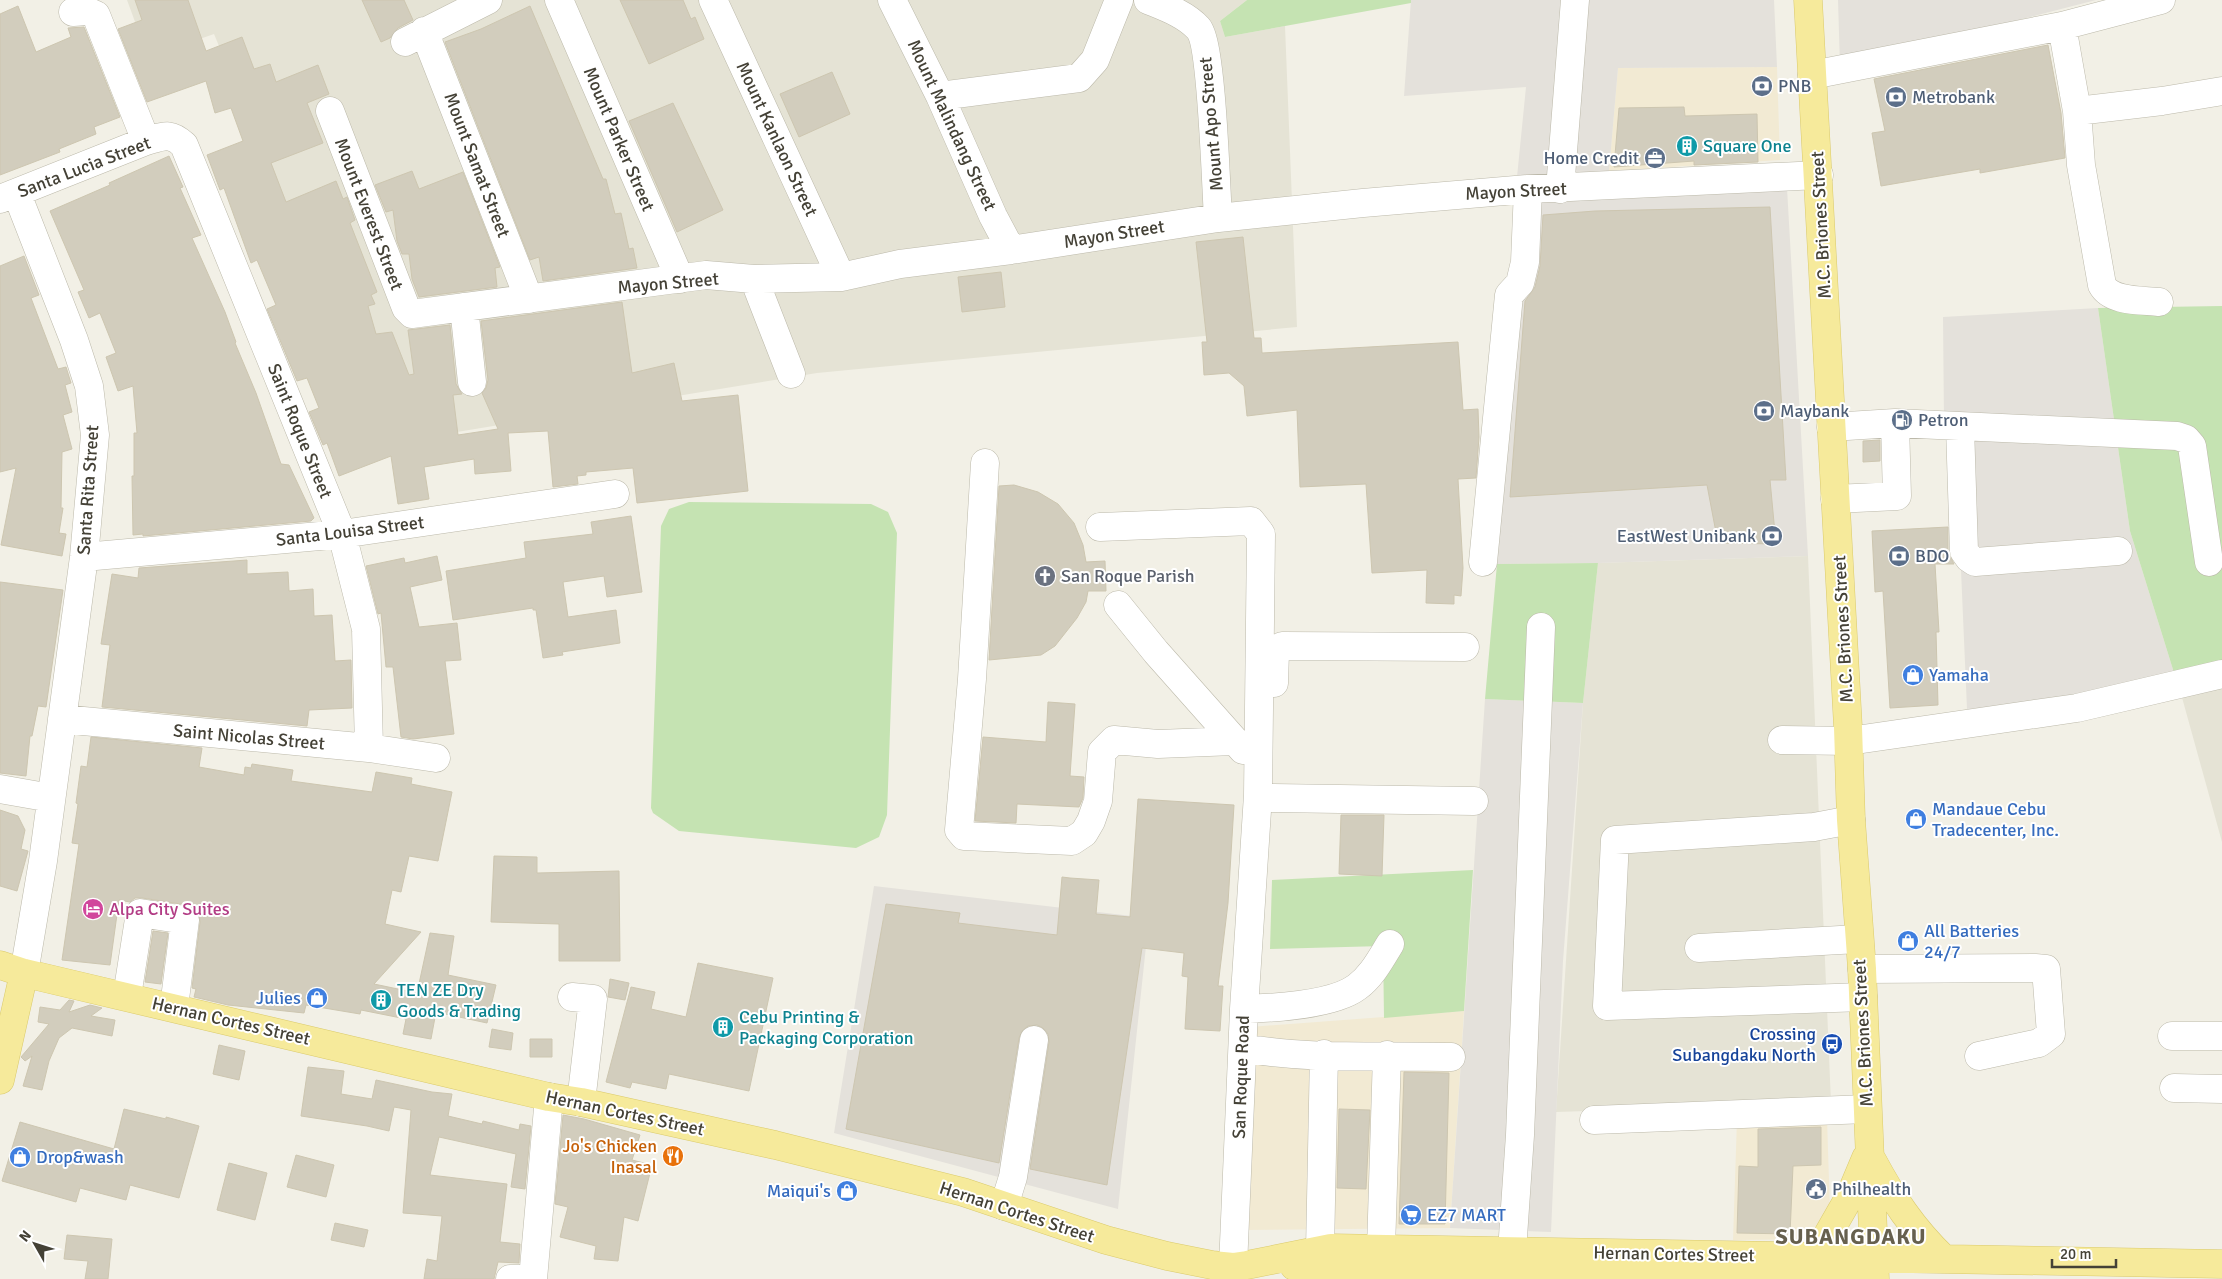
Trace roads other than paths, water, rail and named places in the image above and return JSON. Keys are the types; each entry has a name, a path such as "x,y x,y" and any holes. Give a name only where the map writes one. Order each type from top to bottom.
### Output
{"main road":[{"name":"M.C. Briones Street","path":"1808,0 1849,741 1851,820 1858,939 1862,969 1873,1272"},
{"name":"Hernan Cortes Street","path":"12,969 549,1097 581,1102 800,1152 963,1192 1106,1240 1226,1269 1297,1279"},
{"path":"0,1080 12,969"},
{"path":"1815,1257 1850,1196 1868,1152"},
{"path":"1868,1152 1891,1197 1905,1217 1921,1237 1944,1259"},
{"name":"Hernan Cortes Street","path":"1325,1259 1331,1248 1815,1257 1873,1272"},
{"name":"Hernan Cortes Street","path":"1226,1269 1325,1259 1873,1272 1944,1259 2222,1264"}],"street":[{"name":"Mount Samat Street","path":"488,0 414,36 529,299"},
{"name":"Mount Parker Street","path":"559,0 680,279"},
{"name":"Mount Kanlaon Street","path":"713,0 841,277"},
{"name":"Mount Malindang Street","path":"892,0 940,96 993,216 1011,250"},
{"path":"940,96 1079,78 1095,60 1119,0"},
{"name":"Mount Apo Street","path":"1148,0 1178,13 1199,29 1207,56 1218,218"},
{"path":"1560,189 1575,0"},
{"path":"1812,75 2062,26 2161,0"},
{"path":"73,12 87,11 96,15 157,138"},
{"path":"2062,26 2077,111 2082,165 2102,284 2106,292 2114,296 2159,302"},
{"path":"2077,111 2162,101 2222,91"},
{"name":"Mount Everest Street","path":"330,111 406,308 412,314"},
{"name":"Santa Lucia Street","path":"9,196 157,138"},
{"name":"Saint Roque Street","path":"157,138 177,138 184,145 342,534 366,629 369,748"},
{"name":"Mayon Street","path":"412,314 706,275 754,279 841,277 900,264 1011,250 1218,218 1528,189 1560,189 1819,174"},
{"path":"1483,562 1509,295 1520,283 1525,262 1528,189"},
{"name":"Santa Rita Street","path":"9,196 74,340 89,386 95,435 84,558 52,798 12,969"},
{"path":"754,279 791,374"},
{"path":"464,307 472,382"},
{"path":"1831,427 1895,423 2177,436 2186,439 2192,446 2209,562"},
{"path":"1835,499 1897,496 1895,423"},
{"path":"1960,427 1964,551 1968,558 1976,562 2118,551"},
{"path":"985,463 972,679 959,830 964,836 1072,841 1084,833 1091,821 1098,801 1102,752 1114,740 1158,744 1234,741"},
{"name":"Santa Louisa Street","path":"84,558 342,534 614,494"},
{"name":"San Roque Road","path":"1100,527 1251,521 1261,534 1259,767 1252,887 1251,1009 1243,1048 1226,1269"},
{"path":"1118,605 1156,652 1259,767"},
{"path":"1512,1251 1520,1125 1541,627"},
{"path":"1390,944 1373,971 1356,988 1328,1000 1251,1009 1273,798 1275,651 1282,646 1465,648"},
{"path":"1782,740 1849,741 2077,708 2222,674"},
{"name":"Saint Nicolas Street","path":"62,719 369,748 436,758"},
{"path":"0,789 52,798"},
{"path":"1273,798 1474,801"},
{"path":"1851,820 1814,826 1615,840 1607,1006 1863,998"},
{"path":"127,996 140,912 185,920 174,1008"},
{"path":"1699,948 1858,939"},
{"path":"1862,969 2046,969 2051,1034 2039,1043 1979,1056"},
{"path":"572,997 593,998 581,1102"},
{"path":"2172,1036 2222,1036"},
{"path":"1004,1206 1013,1176 1034,1040"},
{"path":"1243,1048 1264,1052 1451,1057"},
{"path":"1324,1054 1325,1259"},
{"path":"1381,1249 1386,1055"},
{"path":"2174,1088 2222,1089"},
{"path":"533,1279 549,1097"},
{"path":"1594,1120 1867,1109"},
{"path":"510,1279 521,1279"}],"place":[{"name":"PNB","path":"1762,86"},
{"name":"Metrobank","path":"1896,97"},
{"name":"Square One","path":"1687,146"},
{"name":"Home Credit","path":"1655,158"},
{"name":"Maybank","path":"1764,411"},
{"name":"Petron","path":"1902,420"},
{"name":"EastWest Unibank","path":"1772,536"},
{"name":"BDO","path":"1899,556"},
{"name":"San Roque Parish","path":"1045,576"},
{"name":"Yamaha","path":"1913,675"},
{"name":"Mandaue Cebu Tradecenter, Inc.","path":"1916,819"},
{"name":"Alpa City Suites","path":"93,909"},
{"name":"All Batteries 24/7","path":"1908,941"},
{"name":"Julies","path":"317,998"},
{"name":"TEN ZE Dry Goods & Trading","path":"381,1000"},
{"name":"Cebu Printing & Packaging Corporation","path":"723,1027"},
{"name":"Crossing Subangdaku North","path":"1832,1044"},
{"name":"Jo's Chicken Inasal","path":"673,1156"},
{"name":"Drop&wash","path":"20,1157"},
{"name":"Philhealth","path":"1816,1189"},
{"name":"Maiqui's","path":"847,1191"},
{"name":"EZ7 MART","path":"1411,1215"}],"district":[{"name":"SUBANGDAKU","path":"1851,1236"}]}
